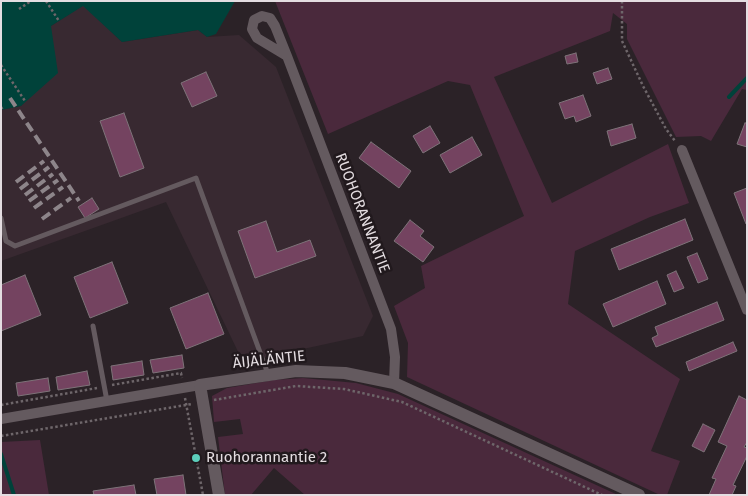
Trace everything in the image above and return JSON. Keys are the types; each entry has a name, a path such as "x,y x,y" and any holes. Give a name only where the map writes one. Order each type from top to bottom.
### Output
{"street":[{"name":"RUOHORANNANTIE","path":"286,56 391,329 395,357 394,383"},
{"path":"682,150 747,310"},
{"name":"ÄIJÄLÄNTIE","path":"1,419 200,385 296,371 346,372 394,383 639,495"},
{"path":"200,385 219,495"}],"lane":[{"path":"1,218 6,241 15,246 196,178 268,375"},
{"path":"93,326 107,401"}],"path":[{"path":"19,10 31,1"},
{"path":"46,1 59,21"},
{"path":"622,1 622,41 666,129 682,150"},
{"path":"1,65 25,100"},
{"path":"1,436 296,386 344,389 402,402 602,495"},
{"path":"186,405 203,495"}],"shaded area":[{"path":"1,1 235,1 216,34 207,37 198,30 122,42 83,6 51,26 58,73 21,106 1,110"},
{"path":"275,1 747,1 747,90 742,89 711,141 701,136 676,137 627,39 627,24 613,13 610,31 494,77 552,203 668,144 689,203 650,217 575,251 568,304 680,379 651,451 680,461 667,495 660,495 407,377 408,343 394,306 425,288 421,266 524,216 470,85 448,81 328,134"},
{"path":"83,5 122,42 198,30 207,37 239,35 276,67 373,316 363,336 243,362 166,202 1,261 1,110 21,106 25,101 51,26"},
{"path":"303,378 356,383 398,394 618,495 305,495 274,468 251,495 225,495 218,437 243,434 240,419 214,422 212,396 227,388 274,380"},
{"path":"40,440 49,495 1,495 1,442"}],"building":[{"path":"576,53 578,62 567,64 565,56"},
{"path":"608,68 612,79 597,84 593,73"},
{"path":"206,72 217,96 192,107 181,83"},
{"path":"583,95 591,116 576,122 574,116 565,119 559,103"},
{"path":"124,113 144,168 120,177 100,121"},
{"path":"745,123 747,123 747,147 737,144"},
{"path":"632,124 636,138 611,146 607,131"},
{"path":"430,126 440,143 423,153 413,136"},
{"path":"472,137 482,155 450,173 440,155"},
{"path":"371,142 411,171 399,188 359,158"},
{"path":"747,188 747,224 746,224 734,193"},
{"path":"92,198 99,209 85,218 78,207"},
{"path":"685,219 693,240 619,270 611,249"},
{"path":"410,220 424,231 420,236 434,247 423,262 394,241"},
{"path":"266,221 277,252 310,240 316,256 255,278 238,231"},
{"path":"697,253 708,279 698,283 687,257"},
{"path":"112,262 128,303 90,318 74,277"},
{"path":"676,271 684,288 674,292 667,275"},
{"path":"25,275 41,315 1,331 1,285"},
{"path":"657,281 666,304 613,327 603,304"},
{"path":"208,293 224,334 186,349 170,308"},
{"path":"717,302 724,320 656,347 652,338 658,335 655,327"},
{"path":"733,342 737,351 689,371 686,362"},
{"path":"182,355 184,368 153,373 150,360"},
{"path":"142,361 144,375 113,380 111,366"},
{"path":"87,371 90,385 58,390 56,377"},
{"path":"48,378 50,391 18,396 16,383"},
{"path":"739,396 747,400 747,442 744,447 747,448 747,456 733,485 736,486 732,495 709,495 716,479 712,478 727,446 718,442"},
{"path":"703,424 715,430 704,452 692,446"},
{"path":"183,475 186,495 157,495 154,479"},
{"path":"134,485 136,495 94,495 93,491"}],"waterway":[{"path":"729,97 747,78"},
{"path":"1,454 14,495"}],"railway":[{"path":"10,98 79,201"},
{"path":"16,182 44,161"},
{"path":"20,189 49,167"},
{"path":"25,195 53,174"},
{"path":"29,201 58,180"},
{"path":"34,208 63,187"},
{"path":"42,219 71,198"}],"place":[{"name":"Ruohorannantie 2","path":"196,458"}]}
